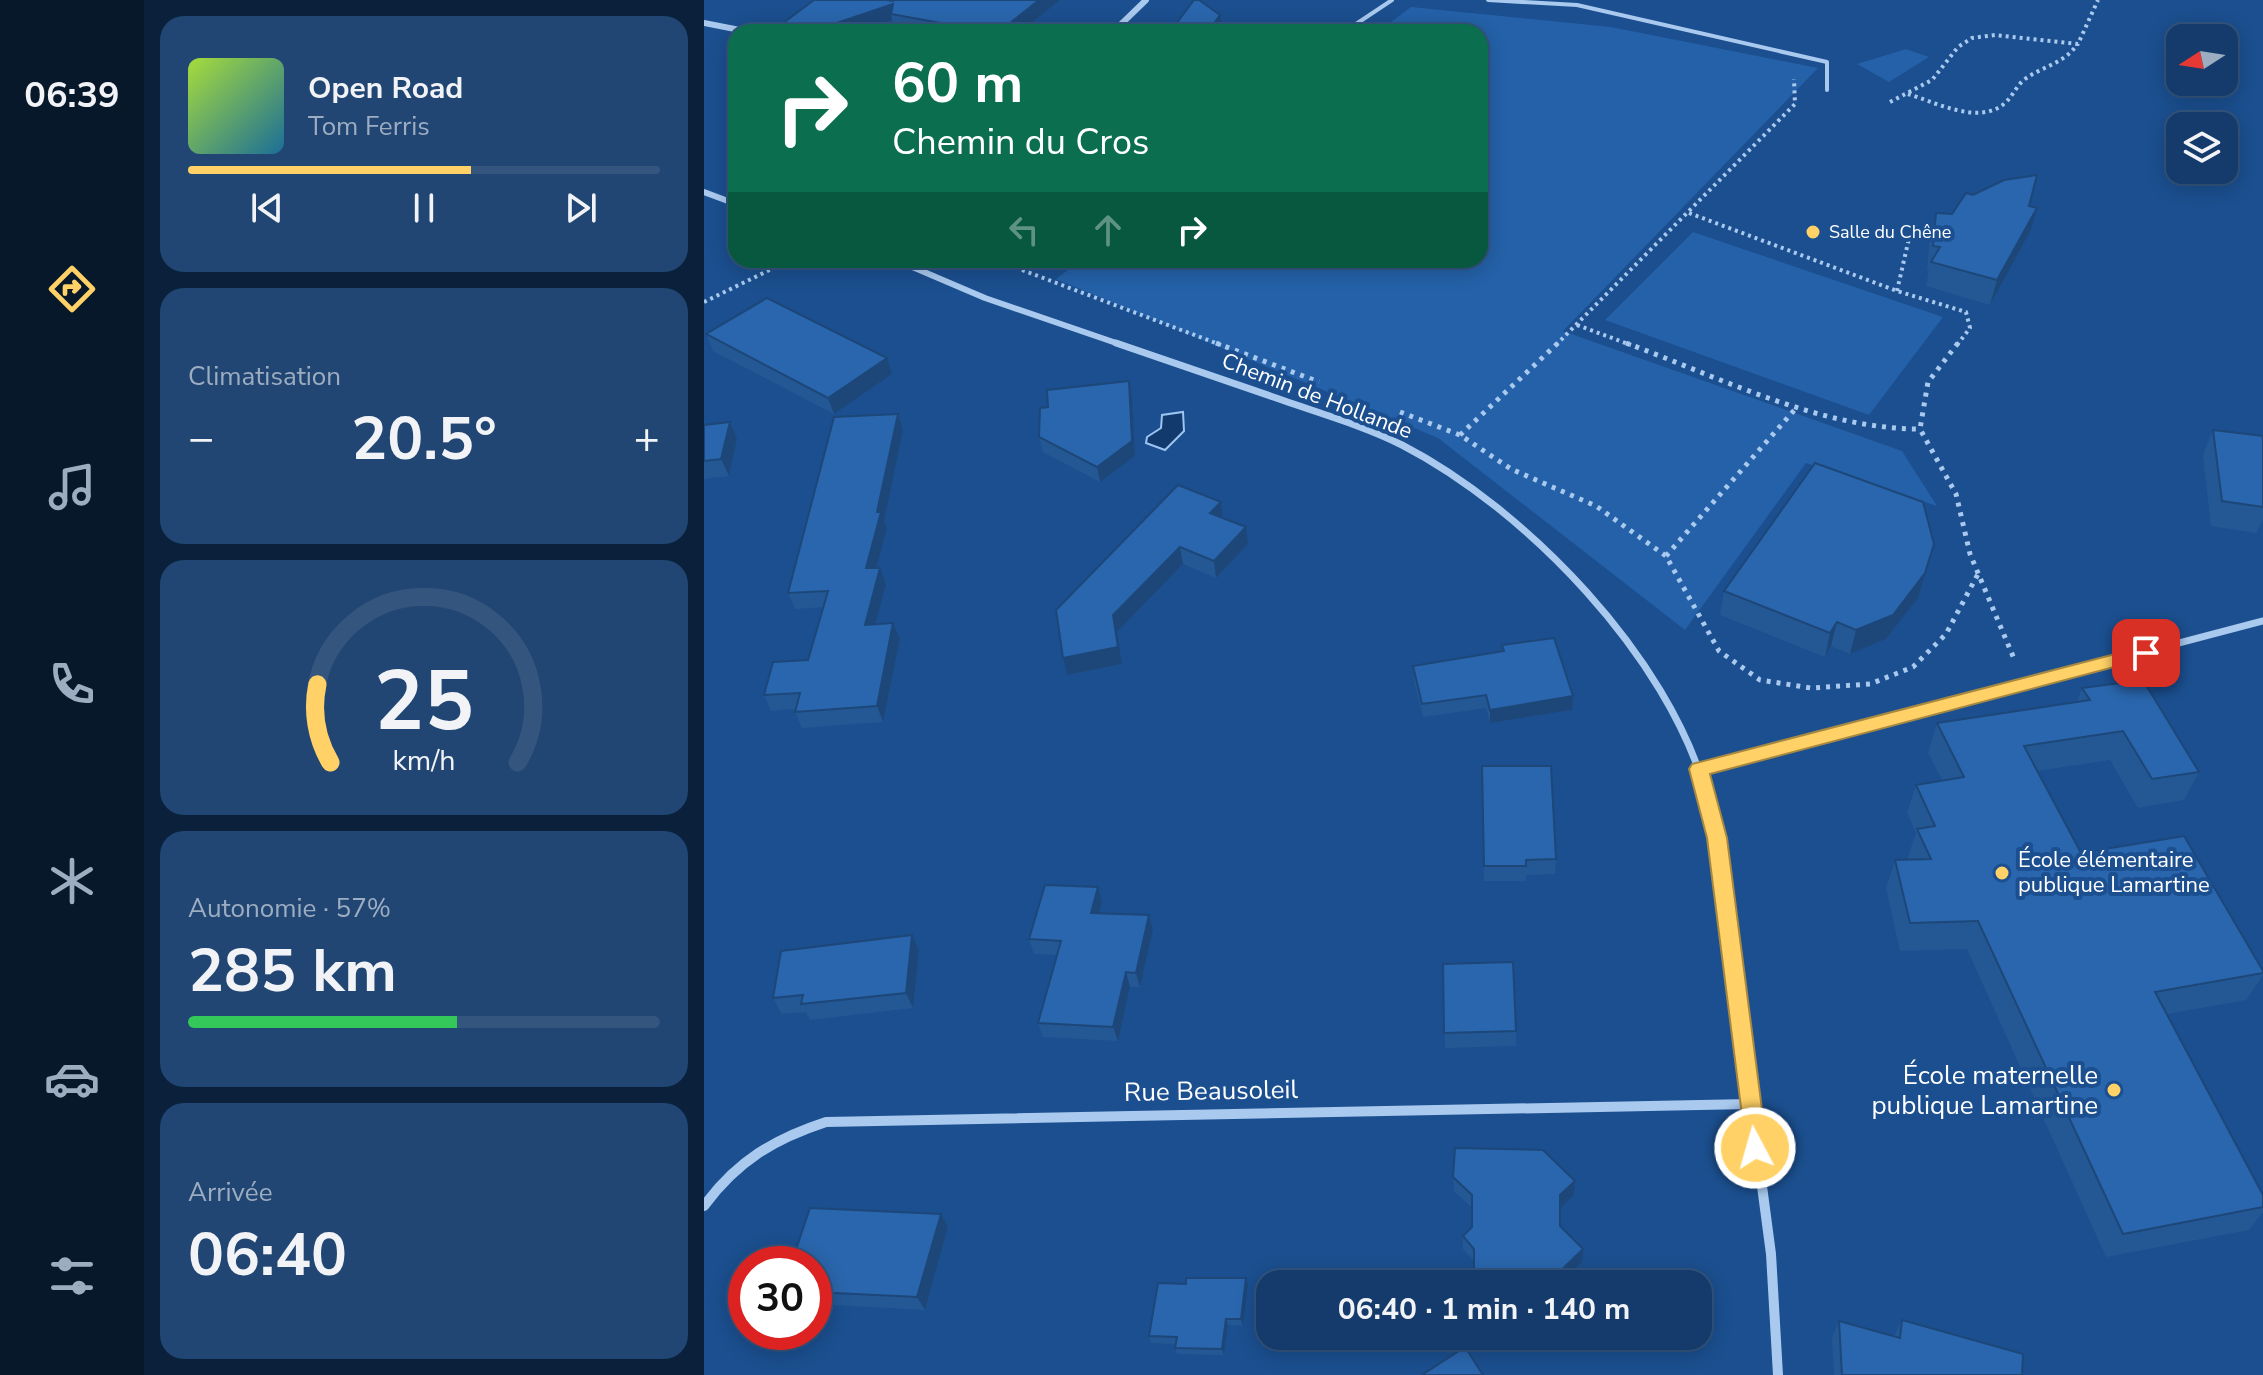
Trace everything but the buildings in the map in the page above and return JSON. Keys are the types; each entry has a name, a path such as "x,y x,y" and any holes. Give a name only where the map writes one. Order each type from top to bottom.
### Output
{"street":[{"path":"1121,24 1146,0"},
{"path":"704,23 728,28"},
{"path":"704,192 728,201"},
{"name":"Chemin de Hollande","path":"918,268 985,298 1346,422 1401,445 1449,473 1533,536 1592,596 1672,710 1699,769 1717,838 1771,1254 1778,1375"},
{"path":"1699,769 2029,685 2263,621"},
{"name":"Rue Beausoleil","path":"704,1206 721,1180 773,1139 826,1122 1750,1104"}],"lane":[{"path":"1356,24 1392,0"},
{"path":"1488,0 1577,5 1827,62 1827,90"}],"path":[{"path":"1906,94 1972,112 1993,112 2005,104 2017,85 2058,66 2078,44 2098,0"},
{"path":"1890,102 1944,69 1957,47 1974,37 2078,44"},
{"path":"1460,435 1577,325 1795,104 1793,55"},
{"path":"1689,213 1897,291 1966,312 1970,328 1928,382 1920,429 1956,494 1970,554 2013,659 2029,685"},
{"path":"1897,291 1912,225"},
{"path":"704,302 774,268"},
{"path":"1022,270 1329,385"},
{"path":"1577,325 1797,406 1879,429 1920,429"},
{"path":"1666,556 1797,406"},
{"path":"1387,407 1460,435 1511,469 1596,506 1666,556 1719,651 1760,680 1811,688 1870,684 1913,667 1946,634 1978,574"}],"shaded area":[{"path":"1411,7 1611,27 1818,68 1563,331 1902,451 1937,506 1806,463 1685,630 1438,438 1056,279 1070,268 1488,268 1488,24 1389,24"},
{"path":"1906,49 1929,57 1889,82 1857,64"},
{"path":"1693,232 1943,317 1869,415 1605,320"},
{"path":"1183,412 1184,431 1165,450 1146,443 1147,437 1161,428 1162,415"}],"place":[{"name":"Salle du Chêne","path":"1813,232"},
{"name":"École élémentaire publique Lamartine","path":"2002,873"},
{"name":"École maternelle publique Lamartine","path":"2114,1090"}],"route":[{"path":"1755,1148 1717,838 1699,769 2146,653"}]}
